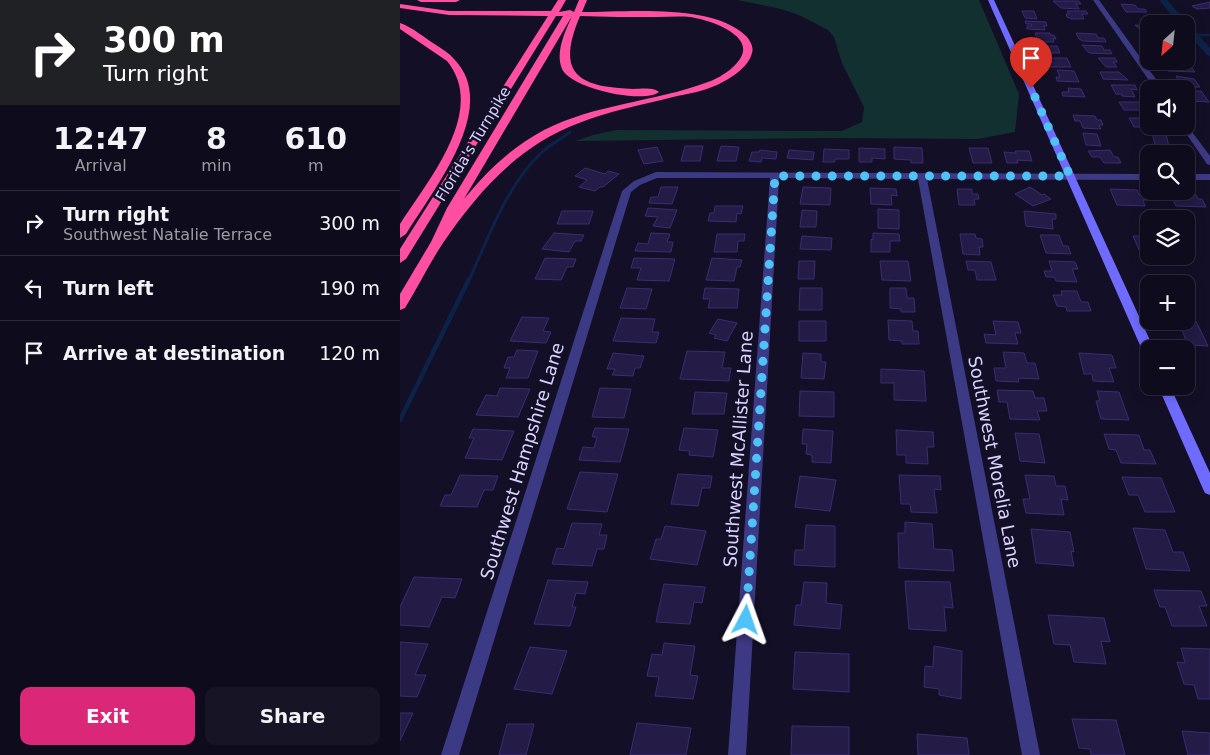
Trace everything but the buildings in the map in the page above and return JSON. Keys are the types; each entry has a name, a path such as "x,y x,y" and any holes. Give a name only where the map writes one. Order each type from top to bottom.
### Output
{"highway":[{"path":"421,0 456,0"},
{"name":"Florida's Turnpike","path":"400,259 562,0"},
{"name":"Florida's Turnpike","path":"400,305 437,242 453,208 577,0"},
{"path":"583,0 568,38 564,61 573,76 584,83 602,89 637,93 686,88 722,74 740,54 740,45 735,36 722,27 672,17 600,15"},
{"path":"400,6 450,13 526,15"},
{"path":"400,10 449,16 673,14 708,18 724,23 740,32 748,43 749,55 742,66 712,84 592,113 538,137 518,150 494,172 437,242"},
{"path":"400,25 455,64 463,77 466,108 453,146 400,234"}],"street":[{"path":"991,0 1144,340"},
{"path":"1096,0 1152,80"},
{"path":"1191,135 1210,162"},
{"name":"Southwest Hampshire Lane","path":"450,755 627,191 637,183 656,175 775,176"},
{"path":"775,176 1140,177"},
{"name":"Southwest McAllister Lane","path":"737,755 775,176"},
{"name":"Southwest Morelia Lane","path":"922,176 1031,755"},
{"path":"1195,177 1210,177"},
{"path":"1168,395 1210,489"}],"green space":[{"path":"737,0 979,0 1019,94 1015,132 978,139 829,138 575,141 616,130 842,131 862,122 864,107 842,63 834,37 828,30 799,15 781,9"}],"waterway":[{"path":"1163,0 1176,15"},
{"path":"1195,35 1210,35"},
{"path":"1195,36 1210,53"},
{"path":"469,280 491,230 518,180 542,152 570,132"},
{"path":"400,420 469,279"}],"route":[{"path":"746,620 775,176 1070,176 1031,88"}]}
